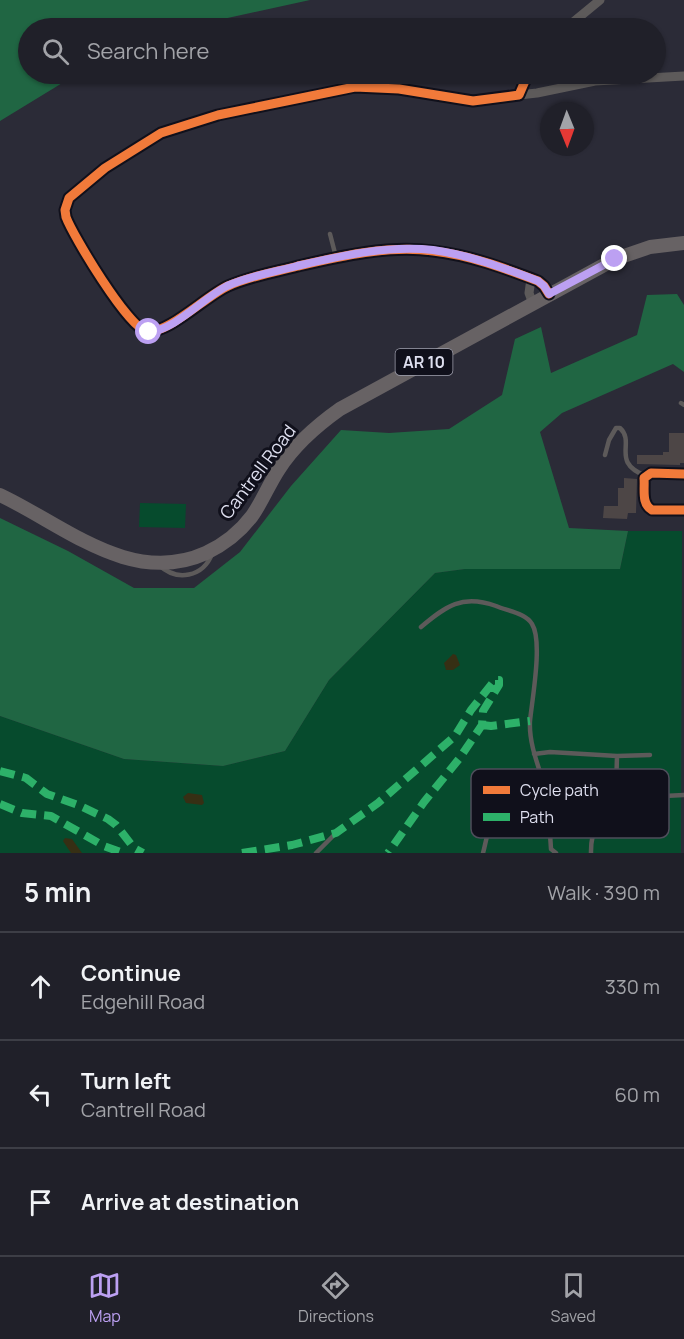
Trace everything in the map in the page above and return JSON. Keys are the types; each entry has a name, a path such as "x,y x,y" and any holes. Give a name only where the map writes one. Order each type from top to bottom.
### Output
{"main road":[{"name":"Cantrell Road","path":"0,495 116,556 157,564 183,561 214,549 237,532 251,517 292,451 321,422 360,397 615,259 650,247 684,243"}],"street":[{"path":"578,18 600,0"},
{"path":"666,77 684,76"},
{"path":"519,95 524,84"},
{"path":"549,294 542,284 531,279 490,264 431,250 370,252 336,257 245,279 212,294 161,330 147,331 130,319 92,264 68,222 65,210 69,198 75,192 105,168 150,138 178,126 218,115 355,87 399,89 473,101 537,93 580,84"},
{"path":"531,279 529,293 533,303"},
{"path":"684,474 651,473 646,476 645,502 652,510 684,510"}],"lane":[{"path":"330,234 336,257"},
{"path":"605,455 612,432 620,428 625,434 625,455 629,466 646,476"},
{"path":"421,627 453,603 471,600 522,615 531,622 536,637 536,665 530,721 537,769"},
{"path":"534,754 550,752 617,756 650,754"},
{"path":"617,756 617,769"},
{"path":"669,796 684,795"},
{"path":"316,853 336,833"},
{"path":"551,838 552,849 556,853"},
{"path":"591,853 592,838"}],"green space":[{"path":"0,0 310,0 228,18 18,18 18,84 61,84 0,121"},
{"path":"677,294 684,305 684,372 673,364 562,413 540,432 569,528 628,531 620,569 465,569 435,573 329,680 285,751 223,766 124,759 0,716 0,518 68,551 134,588 194,588 240,552 291,486 341,430 389,433 449,429 502,395 515,339 541,327 551,373 637,335 647,295"},
{"path":"140,503 186,504 185,528 139,527"},
{"path":"628,531 682,531 681,853 0,853 0,716 124,759 223,766 285,751 329,680 435,573 465,569 620,569"}],"sand":[{"path":"453,654 456,655 460,665 453,670 446,670 444,663"},
{"path":"188,793 202,795 204,803 202,805 186,803 183,797"},
{"path":"65,838 72,839 82,853 71,853 63,841"}],"building":[{"path":"669,433 684,433 684,463 680,465 637,464 637,455 663,455 663,452 669,452"},
{"path":"624,478 637,479 636,513 628,513 627,519 603,518 604,506 618,506 618,488 624,488"}],"marked path":[{"path":"242,853 292,845 336,833 378,803 455,736 471,710 495,680 499,680 499,685 483,711 482,725 388,853"},
{"path":"482,725 530,721"},
{"path":"0,771 26,778 47,794 108,819 116,825 134,848 143,853"},
{"path":"0,804 22,813 51,816 104,846 123,853"}],"cycle path":[{"path":"524,84 519,95 473,101 399,89 355,87 218,115 161,133 105,168 69,198 65,210 71,227 102,280 127,314 146,331 164,327 219,291 245,280 331,259 382,250 433,251 473,259 538,281 549,294"},
{"path":"684,474 651,473 644,478 644,496 646,504 652,510 684,510"}],"route":[{"path":"149,332 161,330 212,294 245,279 338,257 370,252 431,250 490,264 538,281 549,294 615,259"}]}
